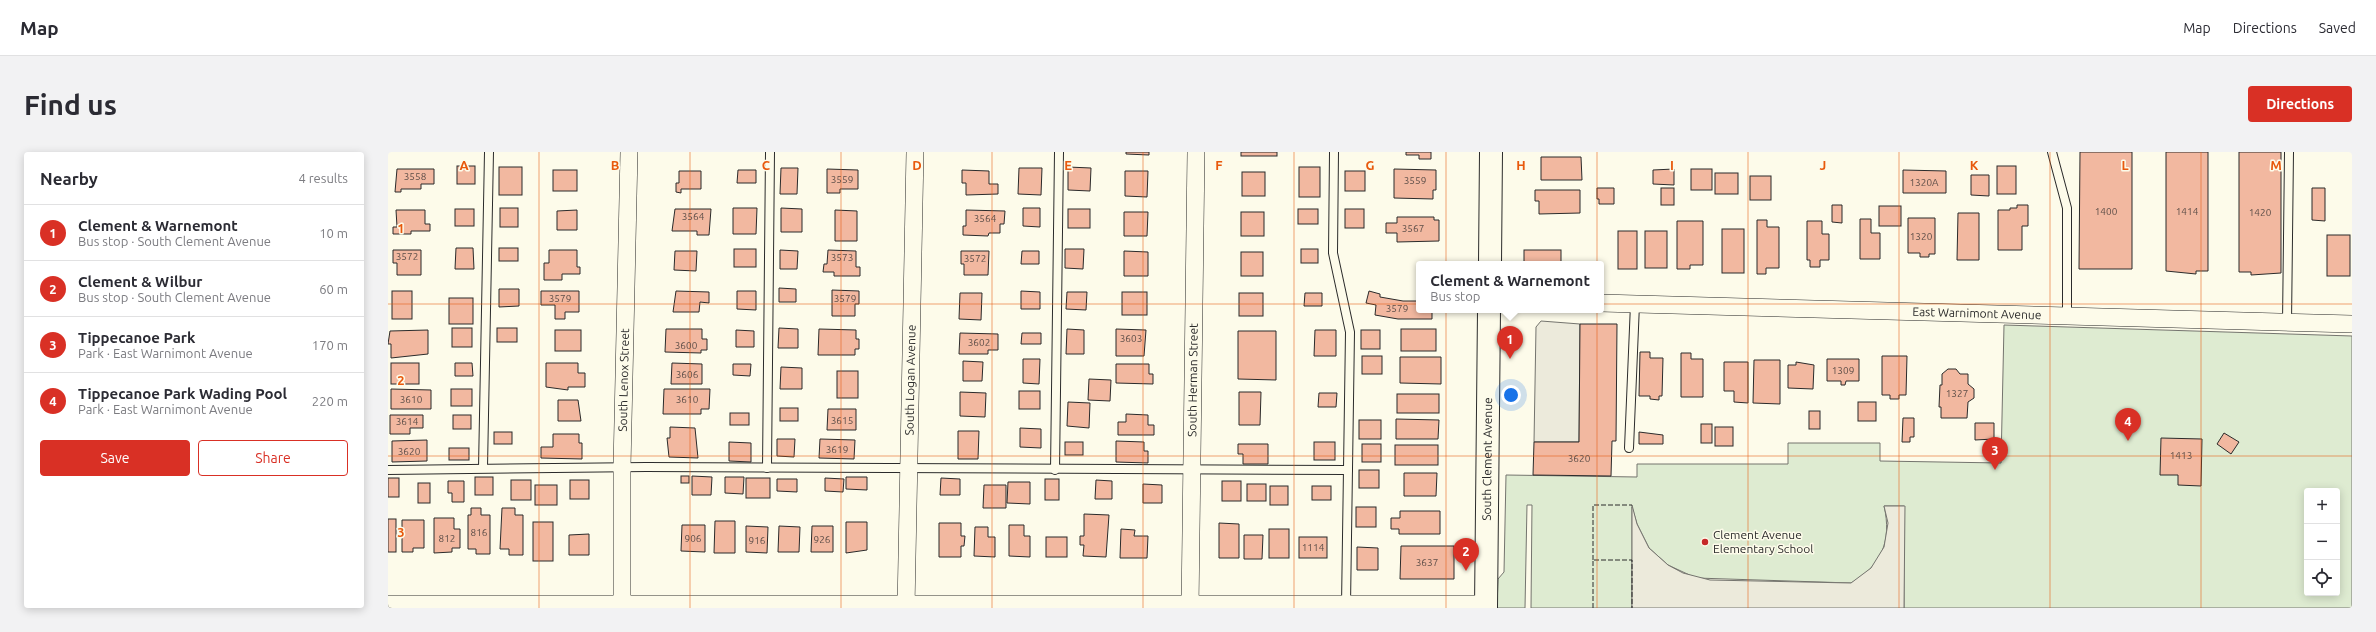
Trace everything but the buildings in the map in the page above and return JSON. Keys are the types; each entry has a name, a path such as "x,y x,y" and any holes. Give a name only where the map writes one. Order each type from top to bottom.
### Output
{"street":[{"name":"South Lenox Street","path":"622,606 622,467 629,152"},
{"name":"South Logan Avenue","path":"906,606 914,152"},
{"name":"South Herman Street","path":"1190,606 1196,152"},
{"path":"1490,261 1491,152"},
{"name":"East Warnimont Avenue","path":"1604,303 2352,324"},
{"name":"South Clement Avenue","path":"1486,606 1489,313"},
{"path":"388,604 480,606 1486,606"}],"lane":[{"path":"483,468 489,152"},
{"path":"767,468 770,152"},
{"path":"1055,470 1059,152"},
{"path":"1334,152 1333,253 1350,332 1346,606"},
{"path":"2052,152 2067,208 2066,316"},
{"path":"2287,323 2289,152"},
{"path":"1629,448 1635,304"},
{"path":"388,470 622,467 1055,470 1348,470"}],"green space":[{"path":"2004,325 2352,336 2352,608 1904,608 1904,506 1884,506 1887,530 1882,551 1870,569 1851,583 1696,578 1668,565 1649,548 1637,524 1632,507 1632,608 1531,608 1532,505 1527,505 1525,608 1497,608 1498,579 1504,572 1506,475 1637,477 1637,464 1788,464 1788,443 1880,443 1880,461 2001,463"}],"shaded area":[{"path":"1541,321 1580,324 1579,442 1534,442 1536,327"},
{"path":"1632,505 1637,524 1649,548 1668,565 1683,573 1710,580 1851,583 1871,568 1884,547 1888,523 1884,506 1905,506 1904,608 1632,608"}],"fence":[{"path":"1593,560 1593,505 1632,505"},
{"path":"1593,608 1593,560 1632,560 1632,608"}],"place":[{"name":"Clement & Warnemont","path":"1510,359"},
{"name":"Tippecanoe Park Wading Pool","path":"2128,441"},
{"name":"Tippecanoe Park","path":"1995,470"},
{"name":"Clement Avenue Elementary School","path":"1705,542"},
{"name":"Clement & Wilbur","path":"1466,571"}]}
